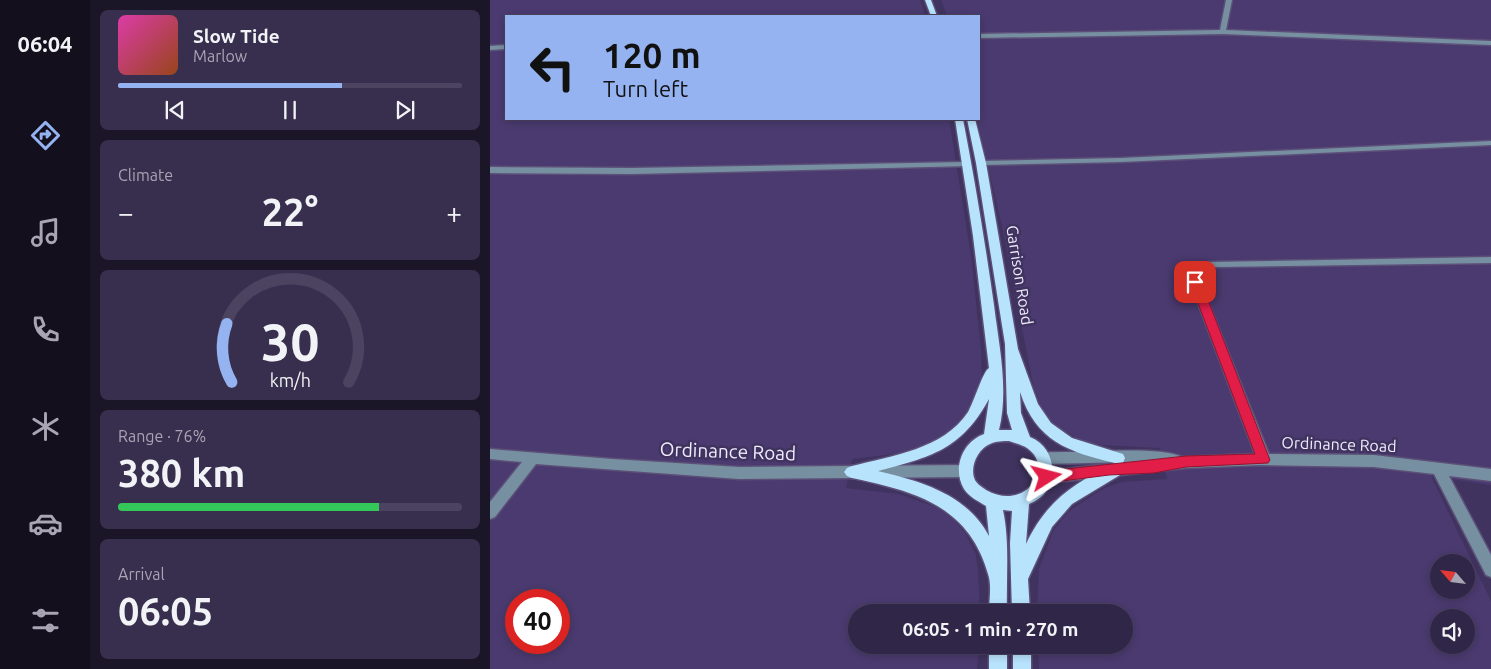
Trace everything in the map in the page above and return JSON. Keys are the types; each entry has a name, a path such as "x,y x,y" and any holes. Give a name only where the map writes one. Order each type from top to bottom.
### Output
{"main road":[{"path":"928,0 934,15"},
{"path":"936,0 942,15"},
{"path":"959,120 984,276 994,360 995,420 990,438"},
{"name":"Garrison Road","path":"971,120 981,163 1011,344 1014,413 1017,426 1023,438"},
{"path":"1011,344 1021,369 1031,406 1039,422 1052,434 1070,444 1119,463"},
{"path":"852,472 931,450 956,436 973,417 982,399 994,360"},
{"path":"1010,435 1023,438 1034,445 1047,465 1047,477 1041,488 1032,497 1007,504 993,502 981,497 972,488 966,471 968,457 974,447 990,438 1010,435"},
{"path":"1020,578 1040,530 1056,508 1073,493 1119,463"},
{"path":"852,472 925,489 940,496 957,509 980,536 998,579"},
{"path":"1021,604 1017,544 1018,521 1022,501"},
{"path":"993,502 997,521 998,604"},
{"path":"998,654 998,669"},
{"path":"1022,654 1022,669"}],"street":[{"path":"1223,32 1230,0"},
{"path":"980,36 1223,32 1491,43"},
{"path":"490,48 505,47"},
{"path":"981,163 1122,160 1491,143"},
{"path":"490,170 641,171 967,164"},
{"path":"1264,460 1195,282 1200,270 1213,264 1491,260"},
{"name":"Ordinance Road","path":"490,454 612,466 739,473 966,471"},
{"path":"490,514 533,458"},
{"name":"Ordinance Road","path":"1044,458 1154,467 1186,462 1264,460 1374,461 1491,475"},
{"name":"Ordinance Road","path":"1047,477 1119,463"},
{"path":"1438,468 1491,570"}],"shaded area":[{"path":"490,0 920,0 925,15 505,15 505,120 949,120 971,256 981,350 982,378 969,412 957,425 934,442 909,452 852,459 846,488 899,494 938,508 952,518 965,533 976,555 980,604 848,604 848,654 978,654 977,669 490,669"},
{"path":"941,0 1491,0 1491,485 1431,476 1468,554 1430,554 1430,599 1475,599 1475,568 1491,601 1491,669 1039,669 1038,654 1133,654 1133,604 1037,604 1039,569 1053,531 1069,511 1104,488 1122,482 1167,479 1160,448 1102,445 1084,442 1052,424 1042,411 1033,384 1002,226 977,120 980,120 980,15 947,15"}],"route":[{"path":"1047,477 1109,469 1154,467 1186,462 1264,460 1195,282"}]}
